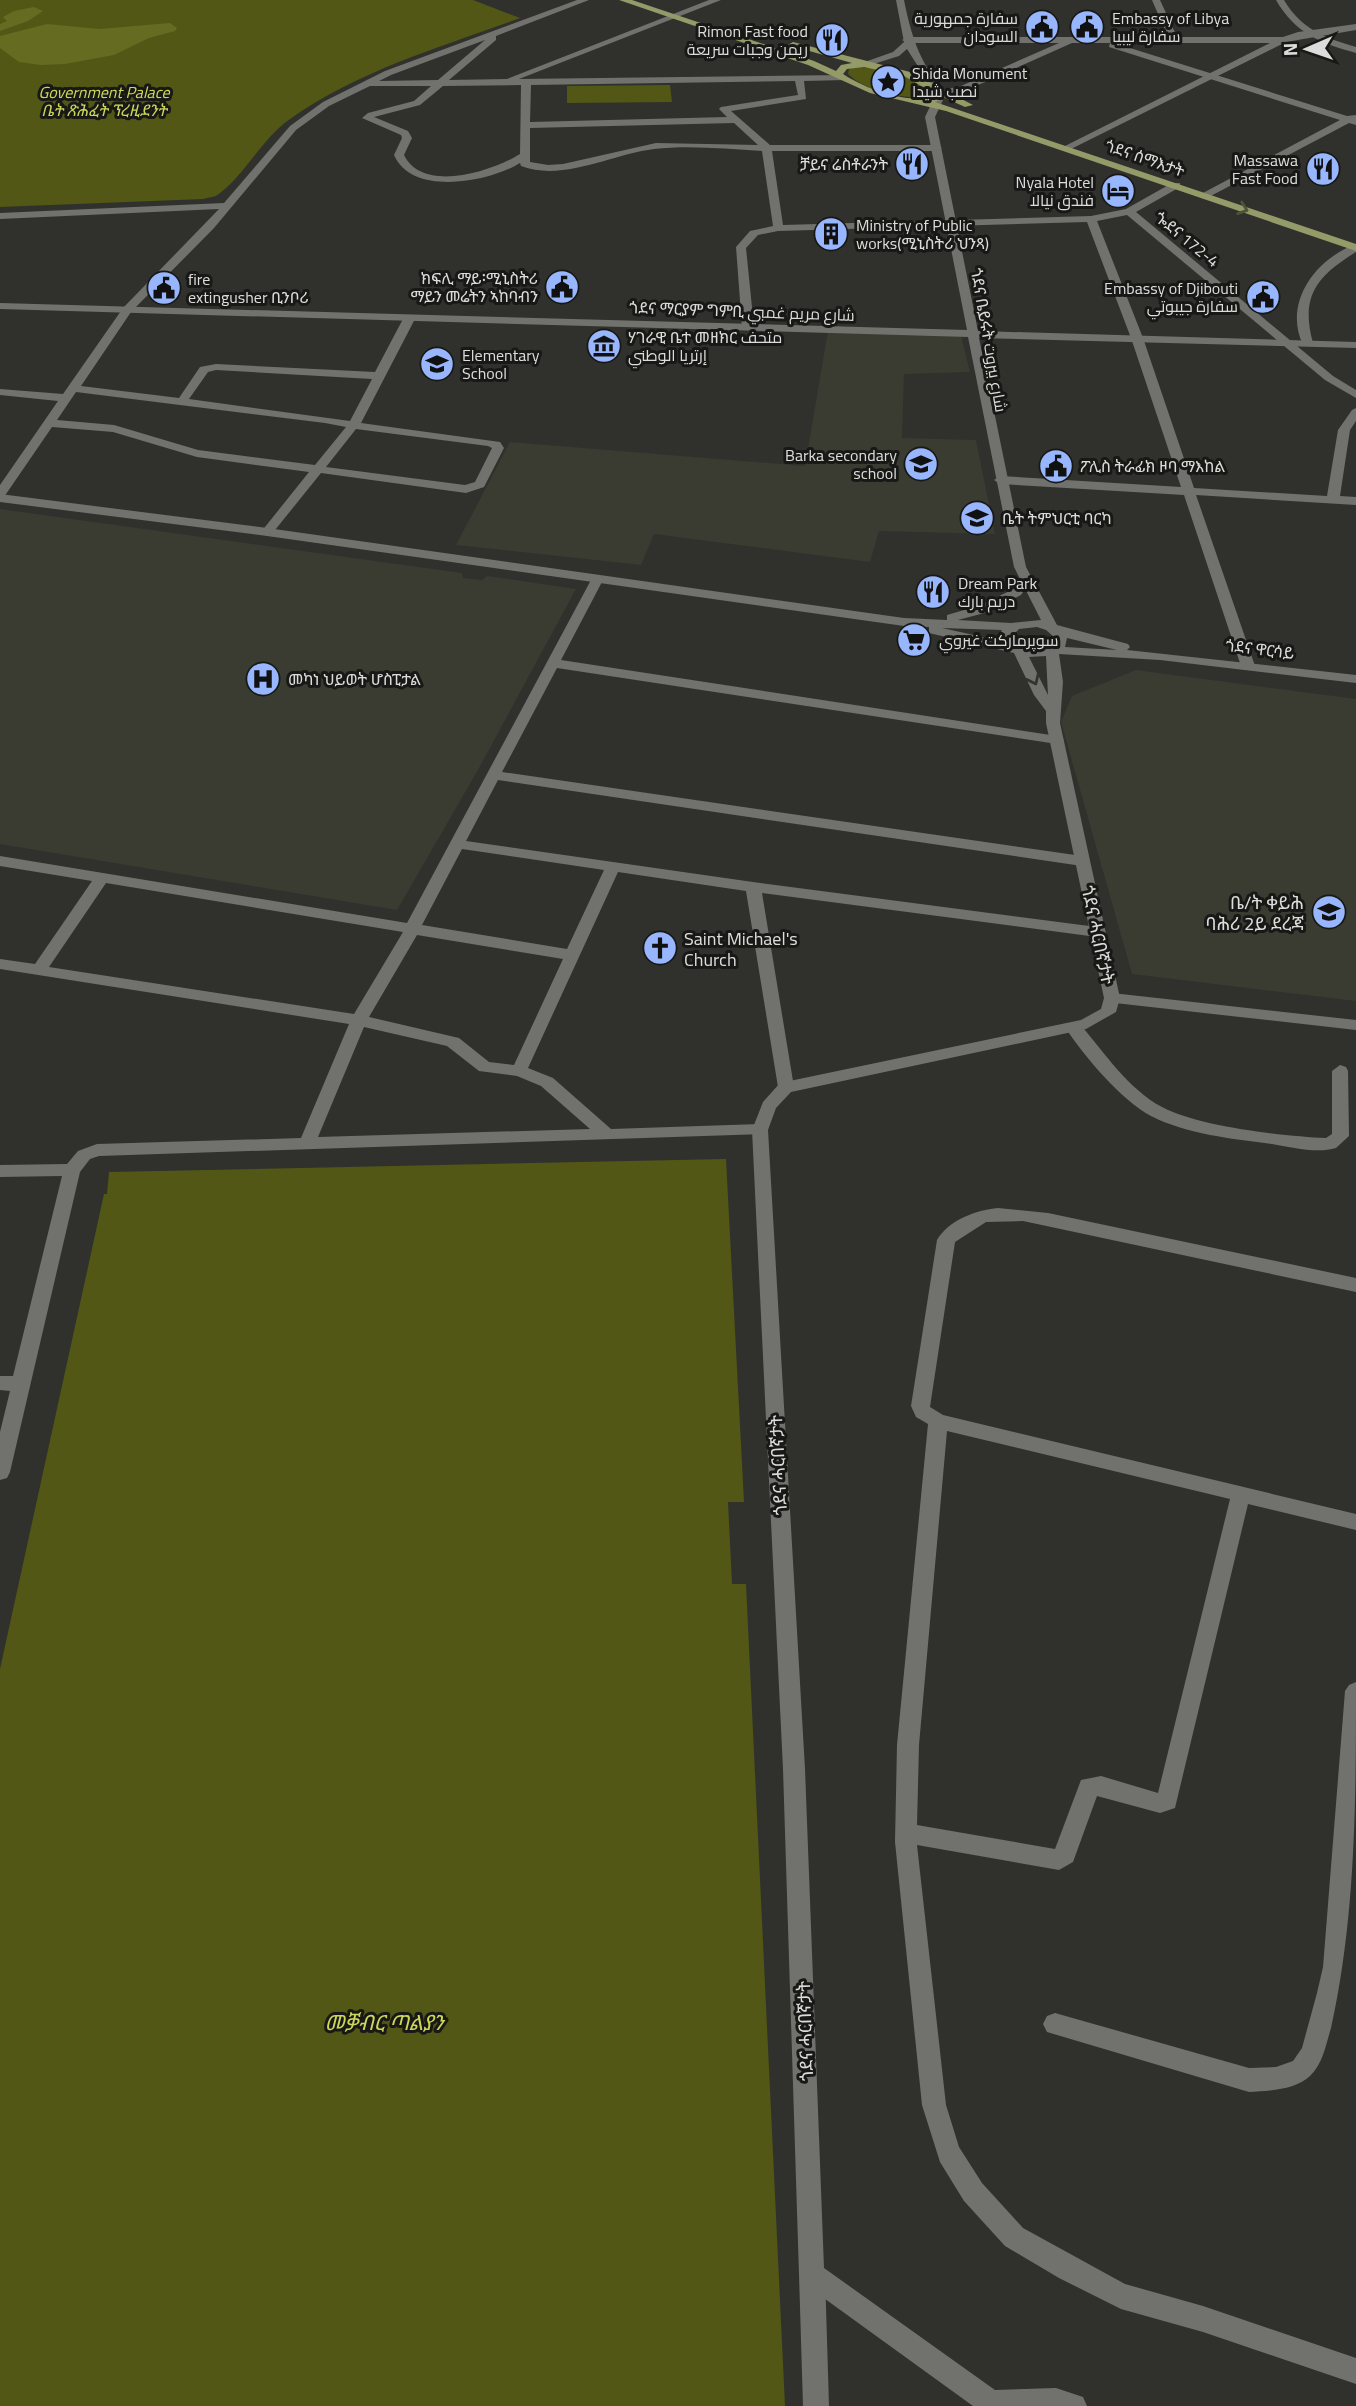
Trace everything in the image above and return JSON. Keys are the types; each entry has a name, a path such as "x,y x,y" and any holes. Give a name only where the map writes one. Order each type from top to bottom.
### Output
{"main road":[{"name":"ጎደና ሰማእታት","path":"622,0 811,63 843,78 908,100 922,102 938,96 1306,218"},
{"path":"653,0 775,39"},
{"name":"ጎደና ሰማእታት","path":"788,43 908,74 938,96 1066,148 1356,247"},
{"path":"843,78 838,72 841,68 864,64"}],"street":[{"path":"585,0 409,64 326,104 293,128 197,240 127,310 0,496 904,622"},
{"path":"499,83 717,0"},
{"path":"900,0 908,41 917,66 938,96"},
{"path":"1156,0 1172,39"},
{"path":"1280,0 1289,18 1307,33 1356,50"},
{"path":"1066,148 1283,40 1307,33 1356,26"},
{"path":"498,33 417,103 367,117 405,133 407,138 399,151 400,159 408,167 437,178 459,178 499,171 524,156"},
{"path":"938,96 964,88 1075,39"},
{"path":"1094,39 1354,119"},
{"path":"864,64 896,54 908,41 1283,40"},
{"path":"799,78 811,70 811,63"},
{"path":"778,228 767,148 733,120 724,109 803,97 799,78"},
{"path":"366,84 843,78"},
{"path":"526,83 524,164 543,170 620,151 704,143 767,148 937,148"},
{"path":"908,100 930,117 938,96"},
{"name":"ጎደና ቤይሩት شارع بيروت","path":"930,117 1000,480 1020,567"},
{"path":"1205,196 1354,119"},
{"path":"524,125 733,120"},
{"path":"748,327 741,247 754,233 778,228 1091,219 1129,212 1176,186"},
{"path":"0,216 226,206"},
{"name":"ጐደና 172-4","path":"1129,212 1329,379 1356,396"},
{"path":"1091,219 1137,338 1248,666"},
{"path":"1307,344 1300,324 1301,306 1309,286 1321,271 1356,247"},
{"name":"ጎደና ማርያም ግምቢ شارع مريم غمبي","path":"0,306 1356,345"},
{"path":"267,532 354,424 410,317"},
{"path":"182,401 204,369 216,367 378,376"},
{"path":"0,392 68,393 182,401 489,443 498,448 480,484 466,489 198,453 114,429 48,423"},
{"path":"1333,499 1344,430 1356,412"},
{"path":"1000,480 1356,501"},
{"path":"1020,567 1014,626 1006,638 1051,708"},
{"path":"1020,567 1061,641 1053,651 1055,695 1051,708"},
{"path":"307,1143 359,1020 411,931 597,580"},
{"path":"934,623 983,609 1016,592"},
{"name":"ጎደና ዋርሳይ","path":"904,622 1014,626 1029,623 1160,656"},
{"name":"ጎደና ዋርሳይ","path":"904,622 1030,653 1053,651 1160,656 1356,679"},
{"path":"553,663 1057,740"},
{"name":"ጎደና ሓርበኛታት","path":"816,2406 794,1769 760,1130 764,1113 775,1096 786,1087 1086,1024 1108,1012 1112,998 1051,708"},
{"path":"493,775 1083,861"},
{"path":"458,844 754,887 1097,932"},
{"path":"0,861 571,956"},
{"path":"519,1071 613,867"},
{"path":"38,971 102,878"},
{"path":"754,887 786,1087"},
{"path":"0,964 359,1020 453,1042 485,1067 519,1071 547,1082 606,1134"},
{"path":"1112,998 1356,1025"},
{"path":"1073,1027 1143,1101 1158,1112 1192,1123 1330,1144 1340,1136 1340,1071"},
{"path":"0,1472 72,1170 84,1155 97,1150 760,1130"},
{"path":"0,1171 72,1170"},
{"path":"1356,1285 1192,1247 1039,1219 998,1214 979,1217 957,1229 946,1240 920,1406 923,1412 938,1421 1356,1522"},
{"path":"0,1383 21,1384"},
{"path":"938,1421 908,1745 906,1833 911,1911 934,2105 949,2153 973,2192 1014,2237 1068,2269 1121,2296 1203,2319 1356,2371"},
{"path":"906,1833 1059,1860 1065,1856 1088,1787 1101,1786 1160,1803 1167,1801 1241,1494"},
{"path":"1055,2024 1248,2080 1276,2078 1301,2069 1312,2053 1335,1967 1356,1690"},
{"path":"812,2274 993,2404 1056,2401 1074,2406"}],"shaded area":[{"path":"828,331 961,336 970,372 904,374 902,438 976,440 995,534 879,531 870,562 654,534 641,565 456,545 510,442 805,466"},
{"name":"መካነ ህይወት ሆስፒታል","path":"0,509 462,573 463,578 482,580 487,576 576,589 478,770 397,910 0,844"},
{"path":"1136,670 1356,699 1356,1001 1132,974 1061,722 1072,696"}],"green space":[{"name":"Government Palace ቤት ጽሕፈት ፕረዚደንት","path":"0,0 473,0 520,18 401,61 316,102 280,127 236,178 216,196 203,199 0,207"},
{"path":"34,7 43,11 28,21 0,31 0,24 7,21 3,17 14,11"},
{"path":"170,23 177,28 175,31 149,38 114,55 65,64 19,62 0,48 0,36 47,24 99,29"},
{"path":"854,67 884,70 907,77 925,88 929,95 898,96 875,90 848,74 849,69"},
{"path":"670,85 672,102 567,103 567,86"},
{"name":"መቓብር ጣልያን","path":"726,1159 744,1502 728,1502 732,1584 746,1584 785,2406 0,2406 0,1669 104,1194 107,1194 109,1172"}],"place":[{"name":"سفارة جمهورية السودان","path":"1042,27"},
{"name":"Embassy of Libya سفارة ليبيا","path":"1087,27"},
{"name":"Rimon Fast food ريمن وجبات سريعة","path":"832,40"},
{"name":"Shida Monument نصب شيدا","path":"888,82"},
{"name":"ቻይና ሬስቶራንት","path":"912,164"},
{"name":"Massawa Fast Food","path":"1323,169"},
{"name":"Nyala Hotel فندق نيالا","path":"1118,191"},
{"name":"Ministry of Public works(ሚኒስትሪ ህንጻ)","path":"831,234"},
{"name":"ክፍሊ ማይ፡ሚኒስትሪ ማይን መሬትን ኣከባብን","path":"562,287"},
{"name":"fire extingusher ቢንቦሪ","path":"164,288"},
{"name":"Embassy of Djibouti سفارة جيبوتي","path":"1263,297"},
{"name":"ሃገራዊ ቤተ መዘክር متحف إرتريا الوطني","path":"604,346"},
{"name":"Elementary School","path":"437,364"},
{"name":"Barka secondary school","path":"921,464"},
{"name":"ፖሊስ ትራፊክ ዞባ ማእከል","path":"1056,466"},
{"name":"ቤት ትምህርቲ ባርካ","path":"977,518"},
{"name":"Dream Park دريم بارك","path":"933,592"},
{"name":"سوپرمارکت غيروي","path":"914,640"},
{"name":"መካነ ህይወት ሆስፒታል","path":"263,679"},
{"name":"ቤ/ት ቀይሕ ባሕሪ 2ይ ደረጃ","path":"1329,912"},
{"name":"Saint Michael's Church","path":"660,948"}]}
